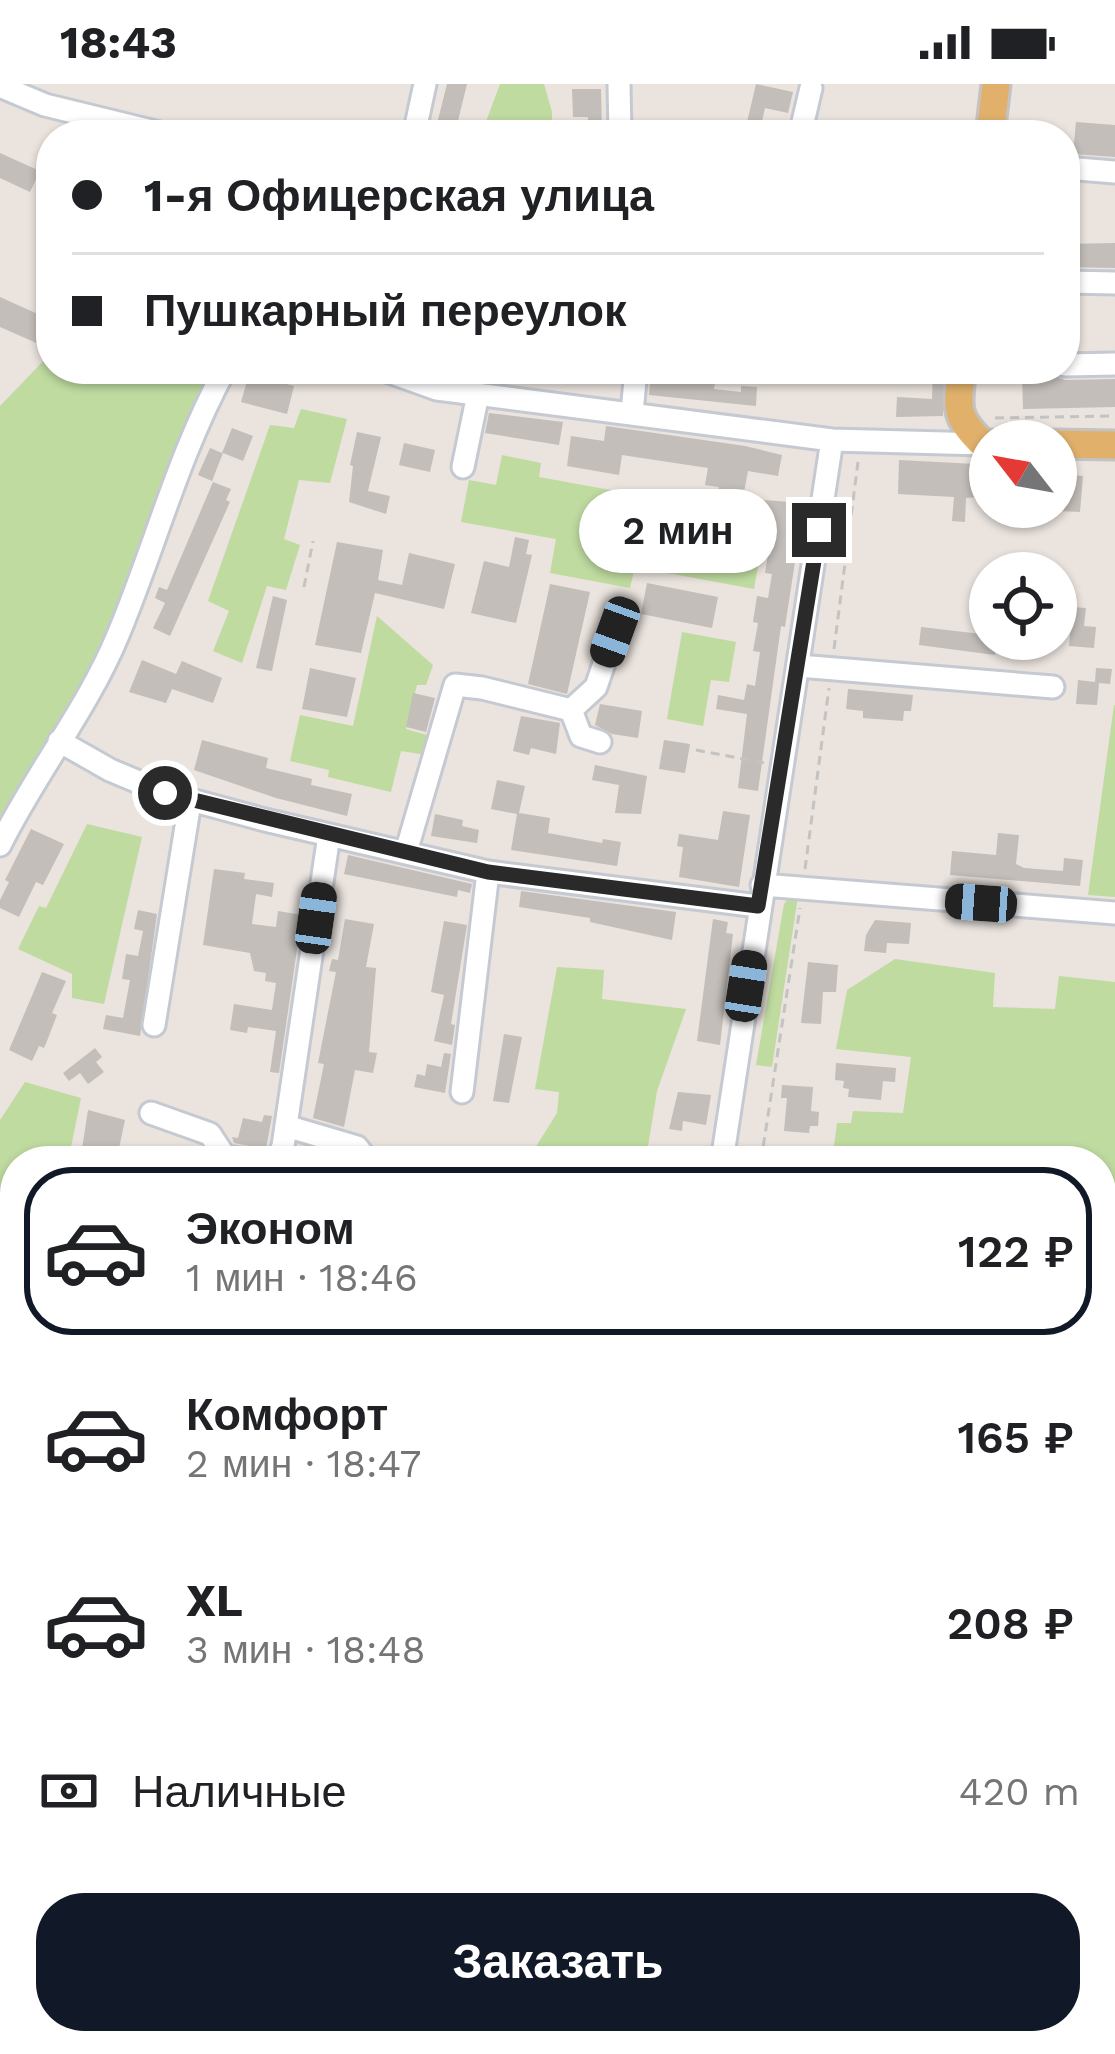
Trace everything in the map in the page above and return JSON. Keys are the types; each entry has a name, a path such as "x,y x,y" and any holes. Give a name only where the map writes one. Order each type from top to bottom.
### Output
{"main road":[{"path":"992,120 996,84"},
{"path":"960,384 962,423 969,426"},
{"path":"1077,445 1115,445"}],"street":[{"path":"417,120 425,84"},
{"path":"619,84 620,120"},
{"path":"0,86 103,120"},
{"path":"804,120 811,88"},
{"path":"1080,169 1115,172"},
{"path":"1080,282 1115,283"},
{"path":"1080,365 1115,364"},
{"path":"0,845 117,638 191,433 217,384"},
{"path":"420,384 832,440 969,436"},
{"path":"632,413 635,384"},
{"path":"463,467 478,394"},
{"path":"724,1146 832,440"},
{"path":"571,710 596,687 615,632"},
{"path":"799,666 1053,687"},
{"path":"406,852 455,685 571,710"},
{"path":"571,710 581,736 599,742"},
{"path":"59,741 110,770 190,802 488,872 760,895 802,889 1115,914"},
{"path":"154,1025 190,802"},
{"path":"281,1146 328,835"},
{"path":"462,1092 488,872"},
{"path":"152,1113 210,1134 218,1146"},
{"path":"286,1126 354,1146"}],"path":[{"path":"1077,422 1115,416"},
{"path":"763,1146 861,441"},
{"path":"304,587 313,541"},
{"path":"696,750 769,764"}],"green space":[{"path":"500,84 544,84 552,120 487,120"},
{"path":"36,369 36,384 211,384 109,638 0,827 0,406"},
{"path":"301,409 347,419 330,483 299,480 284,539 300,545 286,590 267,586 242,663 213,651 229,611 208,601 270,425 294,428"},
{"path":"502,455 541,463 539,477 643,496 643,506 674,512 677,497 751,510 745,540 762,544 754,589 635,567 630,588 550,573 556,539 461,522 469,480 496,485"},
{"path":"377,616 433,665 426,685 417,685 406,729 430,736 426,755 401,751 391,792 328,777 329,770 290,761 300,715 353,726"},
{"path":"682,632 736,642 729,682 711,680 703,726 667,719"},
{"path":"1115,705 1115,897 1088,895"},
{"path":"87,824 142,837 104,1004 72,998 72,974 18,949 39,906 46,908"},
{"path":"798,896 772,1067 756,1065 784,904"},
{"path":"895,959 995,973 993,1007 1055,1009 1059,976 1115,982 1115,1146 834,1146 837,1123 851,1123 853,1111 903,1113 911,1057 836,1049 847,990"},
{"path":"557,967 604,970 602,999 686,1009 657,1091 648,1146 536,1146 557,1113 559,1092 535,1089"},
{"path":"25,1082 81,1098 71,1146 0,1146 0,1120"}],"building":[{"path":"447,84 467,84 458,120 438,120"},
{"path":"756,84 793,92 788,113 765,108 762,120 748,120"},
{"path":"572,89 601,89 602,120 573,117"},
{"path":"1080,122 1115,125 1115,157 1080,154"},
{"path":"0,153 36,169 30,192 0,178"},
{"path":"1115,243 1115,268 1080,267 1080,244"},
{"path":"0,297 36,313 36,343 0,327"},
{"path":"1115,379 1115,407 1023,409 1022,384"},
{"path":"246,384 294,386 287,414 241,402"},
{"path":"650,384 715,384 714,389 741,392 741,386 757,387 756,406 649,395"},
{"path":"932,384 944,384 943,416 896,417 897,397 932,399"},
{"path":"489,413 563,422 559,445 485,433"},
{"path":"606,426 782,455 778,476 748,471 744,492 732,490 731,497 717,494 719,487 705,485 708,468 622,455 619,475 567,466 571,436 604,441"},
{"path":"232,428 253,436 243,461 223,453 212,481 198,475 210,448 222,453"},
{"path":"357,432 381,437 368,491 390,496 386,514 349,502"},
{"path":"404,443 435,450 430,472 399,465"},
{"path":"899,460 969,464 965,522 952,521 954,497 898,494"},
{"path":"1077,476 1083,476 1077,512"},
{"path":"213,482 231,489 226,500 230,502 170,636 153,628 165,603 155,598 159,587 167,590"},
{"path":"764,500 804,503 758,791 738,788 747,714 716,709 718,695 744,700 747,684 755,686 760,652 753,651 758,623 753,622 757,596 768,598 772,574 765,573 773,523 760,520"},
{"path":"515,537 529,540 526,554 532,555 516,623 471,613 484,561 509,567"},
{"path":"337,542 383,550 378,580 402,585 409,553 455,564 444,609 375,593 361,653 315,645"},
{"path":"647,583 718,597 712,628 641,614"},
{"path":"550,584 590,592 567,694 528,684"},
{"path":"273,596 287,600 272,671 256,668"},
{"path":"1077,607 1086,608 1084,626 1096,627 1094,648 1077,647"},
{"path":"921,627 969,633 969,652 919,645"},
{"path":"142,660 176,674 182,661 222,678 213,703 172,689 166,703 129,692"},
{"path":"310,668 356,678 347,717 302,709"},
{"path":"1096,668 1112,669 1110,684 1099,683 1097,705 1076,704 1078,680 1095,682"},
{"path":"848,689 913,695 911,711 904,711 903,721 863,718 863,711 846,709"},
{"path":"413,693 435,698 426,732 406,727"},
{"path":"600,704 642,711 638,738 612,734 595,725"},
{"path":"521,716 560,723 556,754 531,748 529,755 513,751"},
{"path":"202,740 268,758 266,768 312,779 311,785 352,794 347,816 194,770"},
{"path":"664,740 690,744 685,773 659,769"},
{"path":"595,765 647,776 641,814 615,813 619,785 592,780"},
{"path":"497,780 525,786 519,813 550,818 548,833 621,842 617,866 511,850 517,814 491,809"},
{"path":"723,811 750,815 739,887 679,877 683,847 677,846 679,834 718,840"},
{"path":"435,814 463,820 462,826 479,830 477,843 431,836"},
{"path":"31,829 64,844 43,885 36,882 19,917 0,908 0,900"},
{"path":"998,833 1019,835 1016,864 1024,868 1063,871 1064,858 1083,860 1080,886 950,875 952,851 996,855"},
{"path":"348,855 472,884 470,893 458,890 457,897 344,874"},
{"path":"214,869 274,883 272,897 256,894 252,924 276,927 278,911 302,915 279,1073 270,1072 276,1031 230,1030 234,1004 272,1010 276,983 265,981 266,973 254,971 250,953 203,945"},
{"path":"521,891 676,912 672,940 590,922 590,918 519,907"},
{"path":"138,910 157,914 140,1036 103,1029 106,1015 123,1018 130,980 122,979 126,954 138,956 143,931 134,929"},
{"path":"345,919 374,924 366,967 376,968 369,1052 377,1053 373,1073 355,1070 344,1127 313,1118 324,1064 318,1063 336,972 329,971 332,959 338,960"},
{"path":"713,919 728,922 726,933 733,934 720,1045 697,1041"},
{"path":"875,920 911,923 909,944 887,943 886,953 864,951"},
{"path":"444,921 467,925 452,1045 434,1041 444,995 431,992"},
{"path":"808,962 838,965 836,992 823,992 821,1024 801,1023"},
{"path":"42,972 66,981 52,1013 57,1015 47,1041 32,1061 9,1050"},
{"path":"504,1034 522,1037 509,1103 493,1101"},
{"path":"95,1048 102,1057 96,1062 104,1072 88,1084 80,1073 69,1081 63,1073"},
{"path":"444,1053 451,1054 445,1093 414,1087 417,1074 425,1076 427,1064 441,1067"},
{"path":"836,1063 896,1068 895,1082 883,1081 881,1100 848,1097 844,1081 835,1080"},
{"path":"782,1085 813,1087 811,1111 819,1112 818,1126 810,1126 809,1133 784,1131 787,1098 781,1098"},
{"path":"678,1092 711,1095 706,1125 683,1121 682,1131 669,1129"},
{"path":"88,1110 125,1120 120,1146 82,1146"},
{"path":"264,1115 272,1116 267,1146 234,1143 232,1137 238,1138 243,1118 262,1122"}],"route":[{"path":"165,793 488,872 758,906 819,530"}]}
